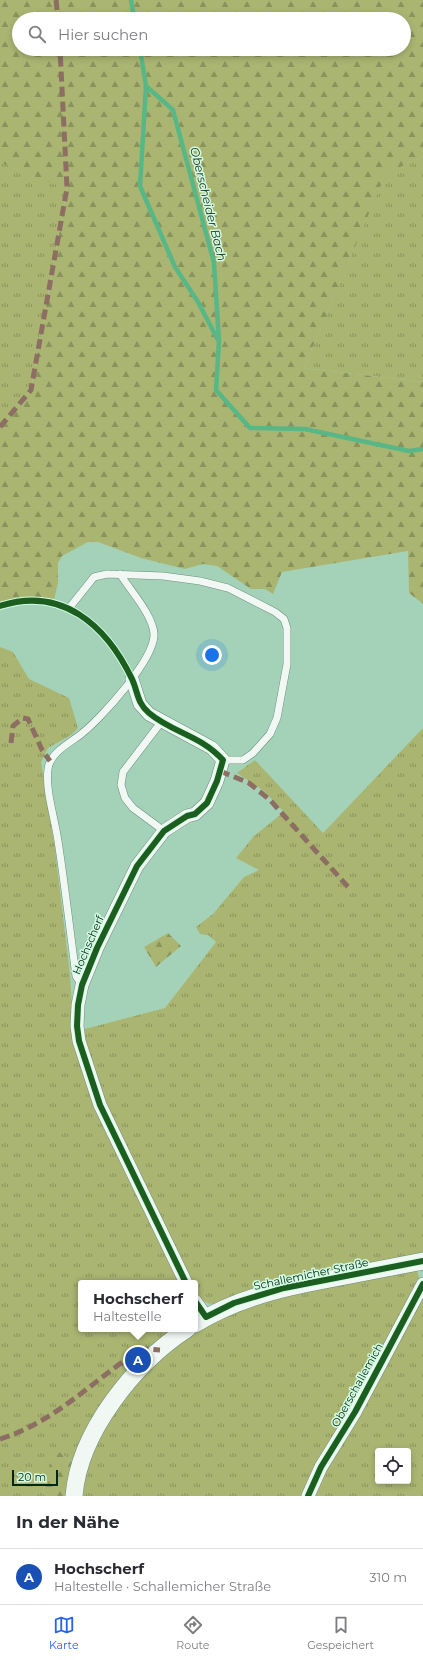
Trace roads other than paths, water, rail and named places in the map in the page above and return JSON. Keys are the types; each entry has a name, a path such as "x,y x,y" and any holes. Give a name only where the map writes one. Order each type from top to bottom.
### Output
{"street":[{"path":"132,679 140,704 149,714 212,748 223,760"},
{"name":"Hochscherf","path":"185,1280 100,1105 84,1061 77,1026 78,1005 82,985 97,948 121,896 137,866 164,831 187,816 195,814 207,803 217,781 223,760"},
{"name":"Schallemicher Straße","path":"200,1321 234,1303 270,1292 423,1261"},
{"name":"Oberschallemich","path":"308,1496 321,1467 355,1412 423,1284"},
{"path":"74,1496 82,1458 109,1408 129,1380 146,1362 183,1332"}],"lane":[{"path":"70,607 94,577 107,574 163,576 200,581 228,588 275,612 284,619 287,628 287,664 277,718 270,734 253,753 243,760 223,760"},
{"path":"82,985 76,976 48,779 48,768 56,754 86,730 132,679 147,656 154,636 152,623 120,574"},
{"path":"162,721 123,772 121,785 125,798 132,808 164,831"}],"waterway":[{"name":"Oberscheider Bach","path":"131,0 133,12"},
{"name":"Oberscheider Bach","path":"141,56 146,86 173,110 214,263 219,341 216,390 250,428 305,429 409,451 423,449"},
{"path":"146,86 140,186 175,267 198,302 218,340"}],"place":[{"name":"Hochscherf","path":"138,1360"}]}
